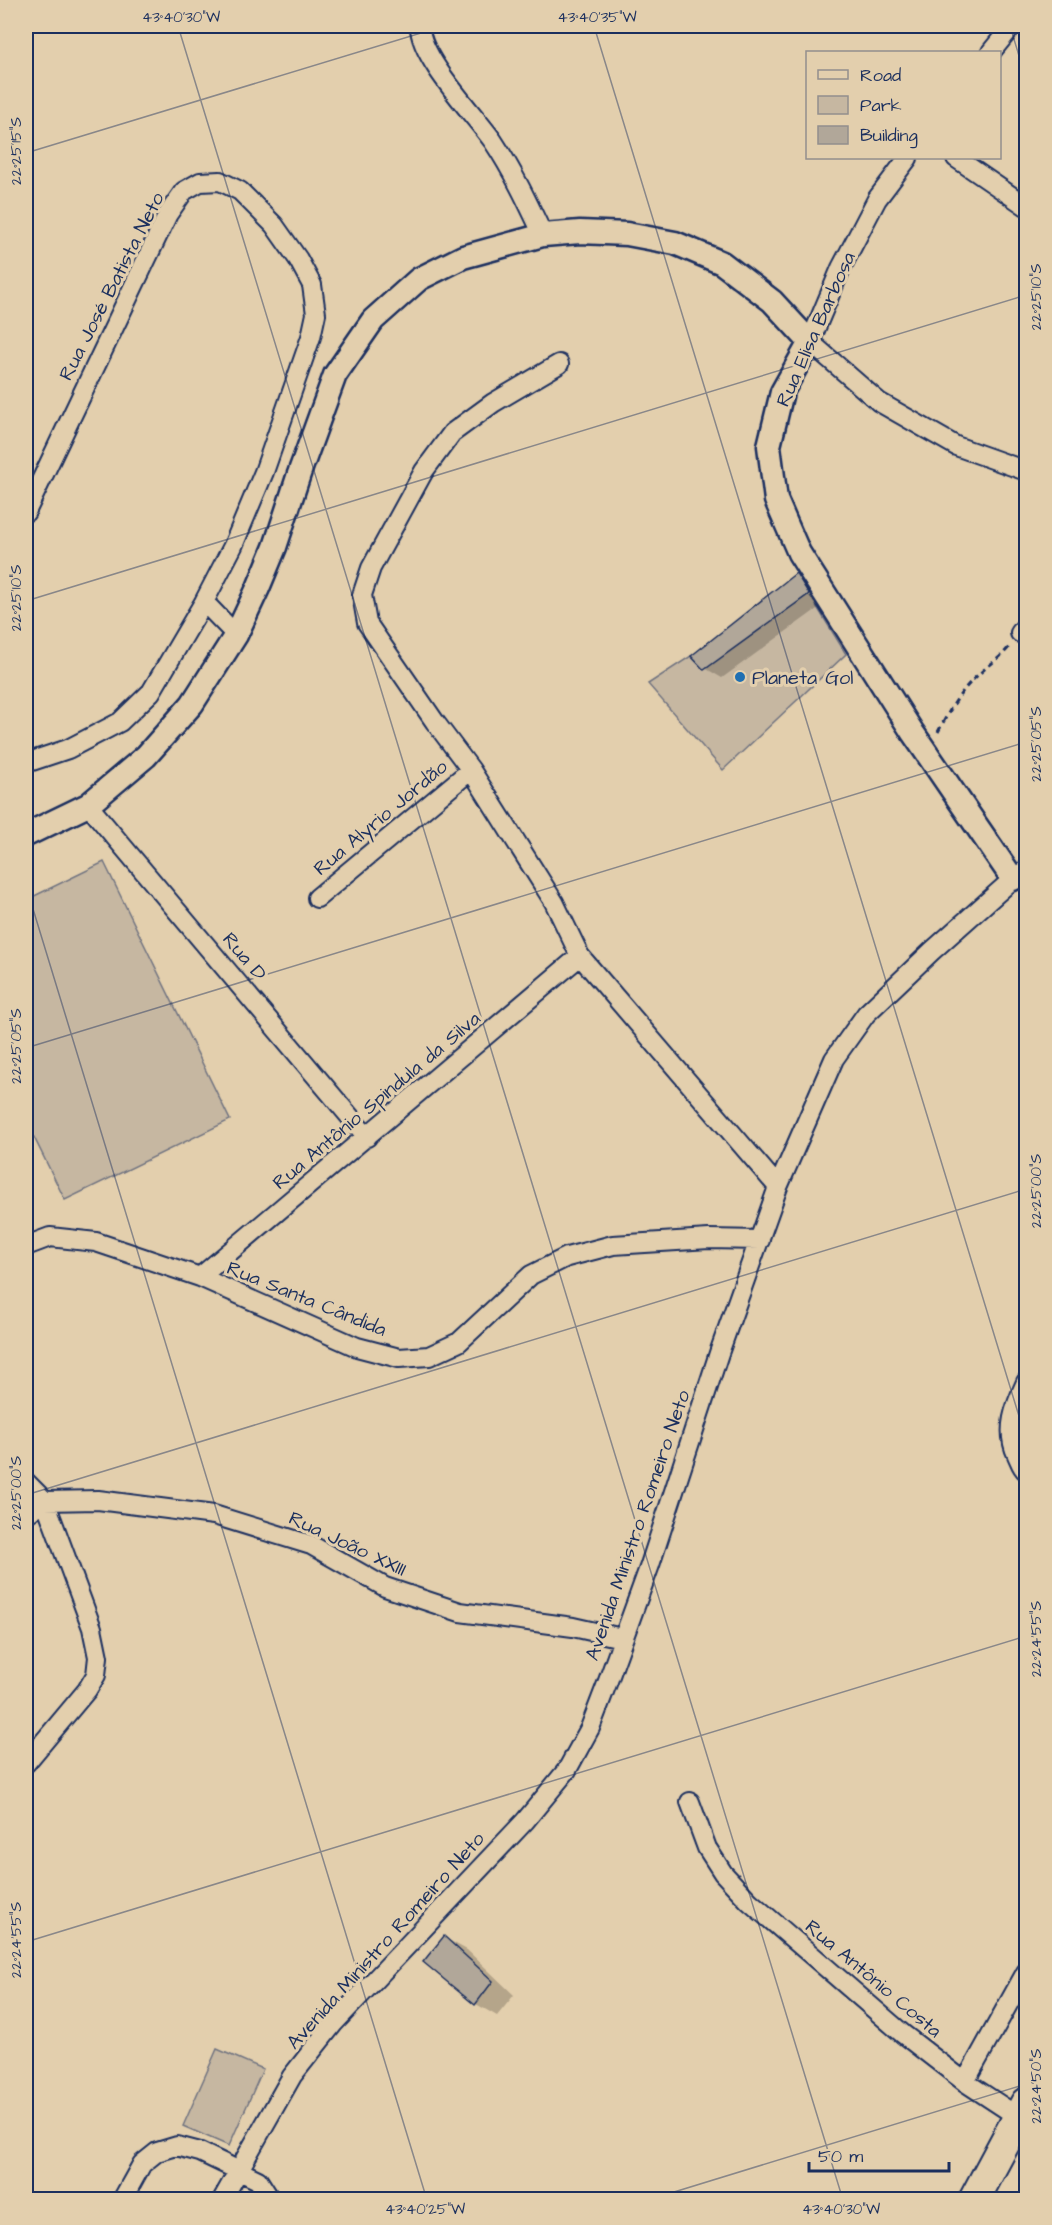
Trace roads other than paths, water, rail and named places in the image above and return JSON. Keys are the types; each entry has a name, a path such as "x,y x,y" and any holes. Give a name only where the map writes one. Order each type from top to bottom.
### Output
{"highway":[{"path":"974,2199 1024,2114"}],"street":[{"path":"420,26 429,57 493,141 516,178 543,235"},
{"path":"991,51 1012,26"},
{"name":"Rua Elisa Barbosa","path":"907,159 877,199 841,268 810,342 782,392 769,446 776,500 799,553 926,752 1020,875"},
{"path":"957,159 1026,206"},
{"name":"Rua José Batista Neto","path":"26,512 168,214 184,191 200,182 220,182 240,191 274,225 298,259 312,285 316,314 311,337 264,472 233,546 204,602 151,692 120,722 68,749 26,763"},
{"path":"26,835 88,805 146,756 192,704 236,635 275,547 335,375 373,320 419,279 463,257 543,235 580,232 627,234 675,243 722,263 772,301 810,342 879,402 956,446 1024,466"},
{"path":"559,364 493,403 452,433 424,471 371,568 362,595 367,623 428,713 471,770 554,902 580,956 778,1187"},
{"path":"204,602 236,635"},
{"name":"Rua Alyrio Jordão","path":"317,898 471,770"},
{"name":"Rua D","path":"88,805 367,1137"},
{"name":"Avenida Ministro Romeiro Neto","path":"222,2199 292,2076 334,2023 525,1821 567,1770 590,1728 650,1565 719,1353 778,1187 834,1059 866,1014 932,951 1020,875"},
{"name":"Rua Antônio Spindula da Silva","path":"200,1277 580,956"},
{"name":"Rua Santa Cândida","path":"26,1246 50,1238 96,1242 200,1277 357,1347 399,1358 429,1356 459,1342 531,1275 567,1257 613,1245 709,1239 760,1240"},
{"path":"1026,1382 1016,1403 1011,1426 1013,1446 1026,1471"},
{"path":"26,1482 45,1501 92,1628 98,1657 96,1675 87,1690 26,1763"},
{"name":"Rua João XXIII","path":"45,1501 98,1500 214,1515 311,1545 384,1587 460,1612 573,1627 622,1638"},
{"path":"26,1514 45,1501"},
{"name":"Rua Antônio Costa","path":"690,1802 707,1848 723,1873 749,1901 903,2034 965,2082 1024,2114"},
{"path":"965,2082 1026,1972"},
{"path":"122,2199 142,2164 157,2152 177,2146 200,2152 258,2180 268,2199"}],"place":[{"name":"Planeta Gol","path":"740,677"}]}
